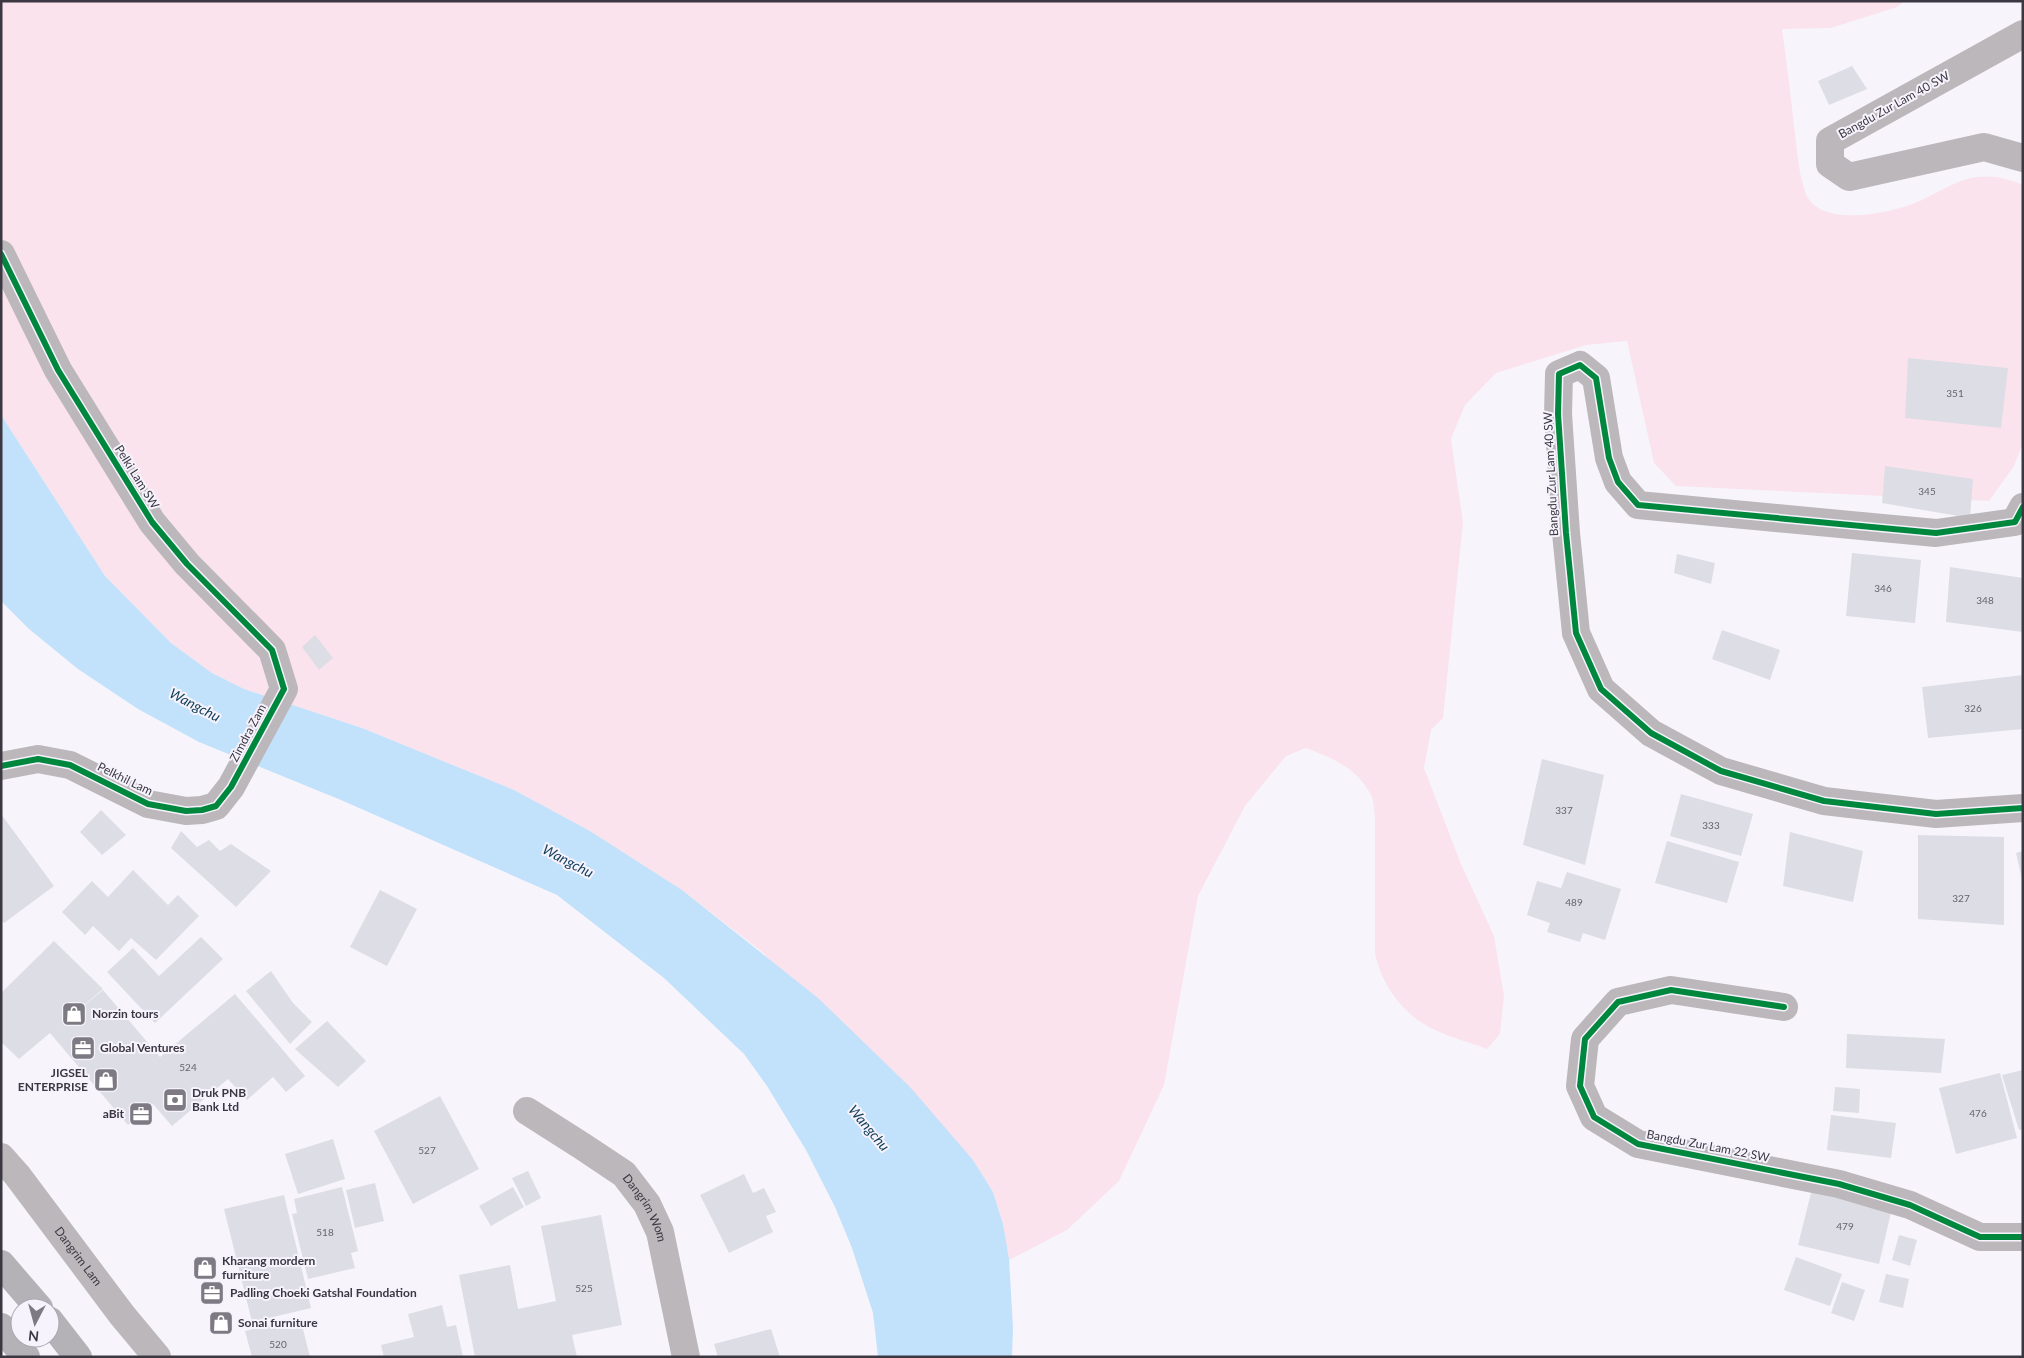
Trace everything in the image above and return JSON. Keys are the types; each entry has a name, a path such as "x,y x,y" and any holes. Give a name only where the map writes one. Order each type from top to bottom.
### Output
{"highway":[{"path":"1,1264 30,1298"},
{"path":"1,1327 26,1357"},
{"path":"60,1334 78,1357"}],"street":[{"name":"Bangdu Zur Lam 40 SW","path":"2023,34 1830,141 1830,164 1850,177 1984,147 2023,158"},
{"name":"Pelki Lam SW","path":"1,254 58,370 152,522 187,564 272,650 284,689"},
{"name":"Bangdu Zur Lam 40 SW","path":"2023,507 2015,522 1936,533 1638,504 1618,482 1609,458 1596,378 1580,365 1559,374 1558,414 1566,533 1576,633 1601,689 1651,733 1721,770 1824,801 1936,814 2023,808"},
{"name":"Zimdra Zam","path":"231,787 284,689"},
{"name":"Pelkhil Lam","path":"1,766 38,758 70,765 148,804 186,811 202,810 216,806 231,787"},
{"name":"Bangdu Zur Lam 22 SW","path":"1784,1006 1671,990 1618,1002 1585,1039 1580,1086 1594,1117 1638,1144 1839,1184 1910,1205 1980,1237 2023,1237"},
{"name":"Dangrim Wom","path":"528,1111 624,1174 646,1204 660,1232 686,1357"},
{"name":"Dangrim Lam","path":"1,1157 17,1175 122,1315 157,1357"}],"shaded area":[{"path":"1,1 1904,1 1897,7 1831,28 1782,29 1798,158 1805,192 1817,207 1843,215 1859,215 1904,207 1974,177 1995,177 2023,185 2023,443 2014,466 1989,501 1676,486 1654,463 1627,341 1586,345 1496,373 1465,405 1451,439 1463,522 1443,718 1431,730 1424,768 1461,864 1494,936 1504,996 1500,1034 1487,1049 1445,1034 1413,1017 1391,992 1381,973 1375,953 1375,817 1372,797 1360,779 1344,766 1326,756 1306,748 1286,756 1245,806 1198,896 1164,1085 1119,1181 1067,1230 1009,1260 1003,1224 993,1192 973,1160 761,951 682,890 590,831 514,790 362,728 244,689 212,673 171,643 105,576 1,415"}],"water":[{"name":"Wangchu","path":"1,415 105,576 171,643 212,673 244,689 362,728 514,790 590,831 682,890 818,998 910,1087 973,1160 993,1192 1003,1224 1009,1259 1013,1328 1012,1357 878,1357 873,1313 852,1248 835,1207 806,1150 767,1086 744,1054 664,978 557,895 341,800 199,742 138,709 78,669 29,629 1,601"}],"building":[{"path":"1852,66 1867,89 1829,105 1818,81"},
{"path":"1908,358 2008,368 2001,428 1905,418"},
{"path":"1885,466 1973,479 1970,518 1882,503"},
{"path":"1852,553 1921,560 1915,623 1846,616"},
{"path":"1677,554 1715,563 1711,584 1674,573"},
{"path":"1950,567 2023,578 2023,632 1946,622"},
{"path":"1722,630 1780,650 1770,680 1712,659"},
{"path":"315,635 333,658 319,670 302,647"},
{"path":"2023,675 2023,729 1928,738 1922,687"},
{"path":"1542,759 1604,775 1585,865 1523,845"},
{"path":"1681,794 1753,814 1741,856 1670,836"},
{"path":"101,810 126,835 102,855 80,832"},
{"path":"1,814 54,886 4,923 1,920"},
{"path":"181,831 197,847 209,840 220,851 231,844 271,871 236,907 171,848"},
{"path":"1790,832 1863,851 1853,902 1783,886"},
{"path":"1918,835 2004,837 2004,925 1918,919"},
{"path":"1667,841 1739,862 1727,903 1655,883"},
{"path":"2023,851 2023,879 2022,879 2016,853"},
{"path":"133,870 168,905 178,895 199,916 156,960 131,938 119,951 93,926 85,935 62,912 92,881 108,897"},
{"path":"1567,872 1621,889 1605,940 1583,933 1580,942 1547,932 1550,923 1527,915 1537,881 1561,888"},
{"path":"380,890 417,909 387,966 350,947"},
{"path":"201,937 223,959 155,1023 107,972 133,948 159,976"},
{"path":"54,941 103,989 63,1023 103,990 160,1057 235,994 305,1076 286,1092 273,1077 247,1100 228,1079 172,1126 153,1104 128,1125 50,1033 19,1059 1,1042 1,993"},
{"path":"271,971 293,1003 312,1022 290,1044 246,991"},
{"path":"327,1021 366,1061 338,1087 295,1049"},
{"path":"1847,1034 1945,1039 1941,1073 1846,1068"},
{"path":"2023,1070 2023,1129 2019,1130 2002,1075"},
{"path":"2000,1073 2017,1138 1956,1154 1939,1088"},
{"path":"1835,1087 1860,1089 1859,1113 1833,1111"},
{"path":"440,1096 479,1169 413,1204 374,1131"},
{"path":"1831,1115 1896,1123 1891,1158 1827,1150"},
{"path":"333,1139 345,1179 298,1194 285,1154"},
{"path":"528,1171 541,1198 526,1206 512,1178"},
{"path":"744,1174 753,1193 764,1188 776,1212 766,1216 773,1232 729,1253 700,1195"},
{"path":"375,1183 384,1221 355,1228 346,1190"},
{"path":"342,1187 358,1251 351,1253 355,1268 308,1279 292,1214 297,1213 294,1199"},
{"path":"513,1187 524,1207 491,1226 479,1206"},
{"path":"1812,1189 1892,1208 1879,1264 1798,1245"},
{"path":"284,1195 311,1308 252,1322 224,1209"},
{"path":"601,1215 622,1325 572,1335 577,1357 475,1357 459,1275 510,1265 518,1309 556,1301 541,1226"},
{"path":"1899,1235 1917,1240 1910,1266 1892,1260"},
{"path":"1796,1257 1842,1274 1830,1306 1784,1290"},
{"path":"1886,1274 1909,1279 1903,1308 1879,1302"},
{"path":"1842,1282 1865,1290 1854,1321 1831,1313"},
{"path":"442,1305 447,1327 456,1325 463,1357 384,1357 381,1345 414,1337 408,1314"},
{"path":"300,1317 310,1357 252,1357 245,1331"},
{"path":"771,1329 780,1357 718,1357 714,1344"}],"cycle path":[{"path":"1,254 58,370 152,522 187,564 272,650 284,689 231,787 216,806 202,810 186,811 148,804 70,765 38,759 1,766"},
{"path":"2023,507 2015,522 1936,533 1638,505 1618,482 1609,458 1596,378 1580,365 1559,374 1558,414 1566,533 1576,633 1601,689 1651,733 1721,771 1824,801 1936,814 2023,808"},
{"path":"1784,1007 1671,990 1618,1002 1585,1039 1580,1086 1594,1117 1638,1144 1839,1184 1910,1205 1980,1237 2023,1237"}],"place":[{"name":"Norzin tours","path":"74,1014"},
{"name":"Global Ventures","path":"83,1048"},
{"name":"JIGSEL ENTERPRISE","path":"106,1080"},
{"name":"Druk PNB Bank Ltd","path":"175,1100"},
{"name":"aBit","path":"141,1114"},
{"name":"Kharang mordern furniture","path":"205,1268"},
{"name":"Padling Choeki Gatshal Foundation","path":"212,1293"},
{"name":"Sonai furniture","path":"221,1323"}]}
